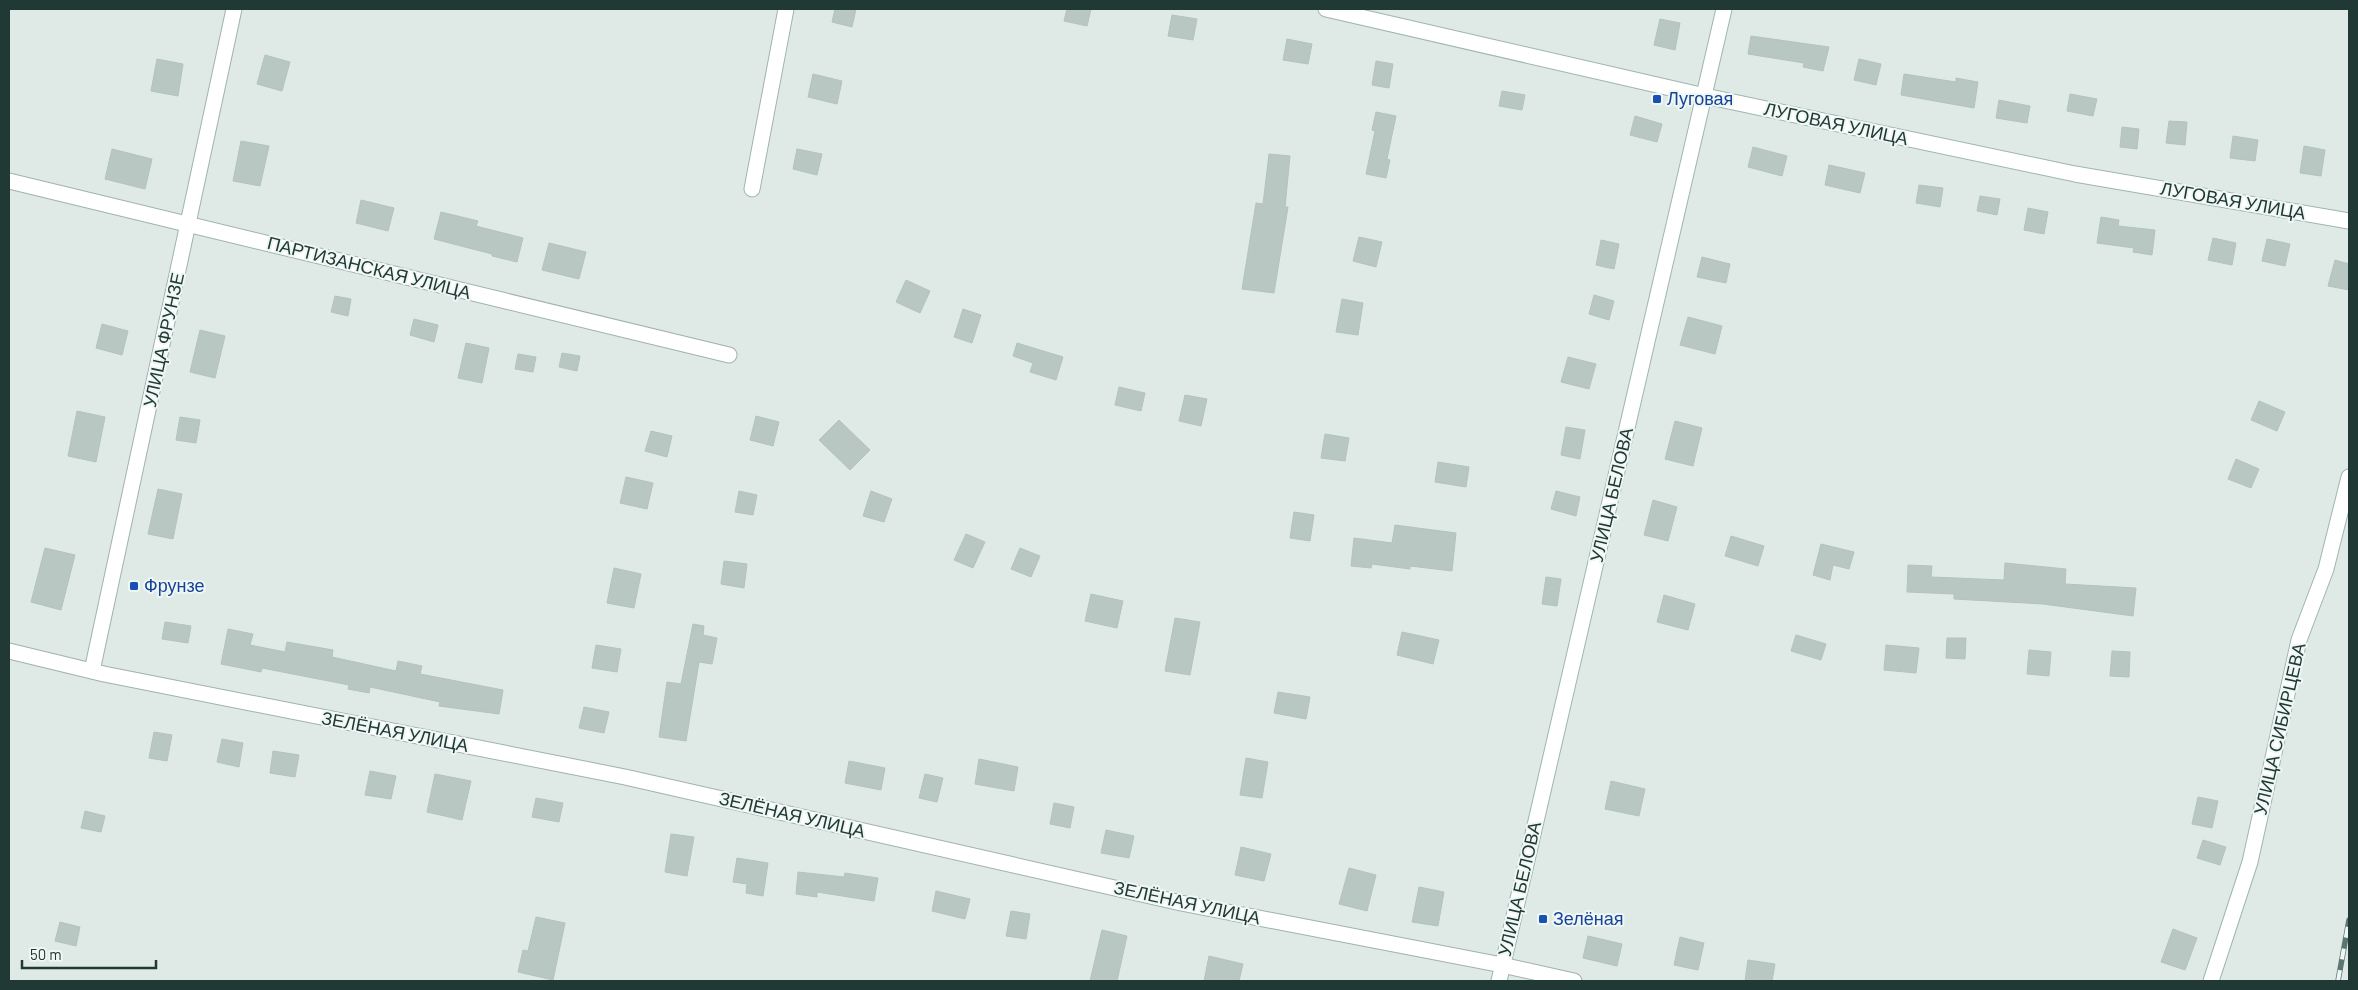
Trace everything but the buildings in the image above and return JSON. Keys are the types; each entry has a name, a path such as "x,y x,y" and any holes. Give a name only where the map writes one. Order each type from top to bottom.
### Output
{"street":[{"name":"УЛИЦА ФРУНЗЕ","path":"92,671 190,225 234,9"},
{"path":"752,189 786,9"},
{"name":"ЛУГОВАЯ УЛИЦА","path":"1326,9 1705,96 2075,174 2349,220"},
{"name":"УЛИЦА БЕЛОВА","path":"1499,981 1724,9"},
{"name":"ПАРТИЗАНСКАЯ УЛИЦА","path":"9,181 729,355"},
{"name":"УЛИЦА СИБИРЦЕВА","path":"2212,981 2250,862 2299,640 2326,569 2349,477"},
{"name":"ЗЕЛЁНАЯ УЛИЦА","path":"9,651 92,671 625,777 1181,903 1502,965 1574,981"}],"railway":[{"path":"2338,981 2349,920"}],"place":[{"name":"Луговая","path":"1657,99"},
{"name":"Фрунзе","path":"134,586"},
{"name":"Зелёная","path":"1543,919"}]}
